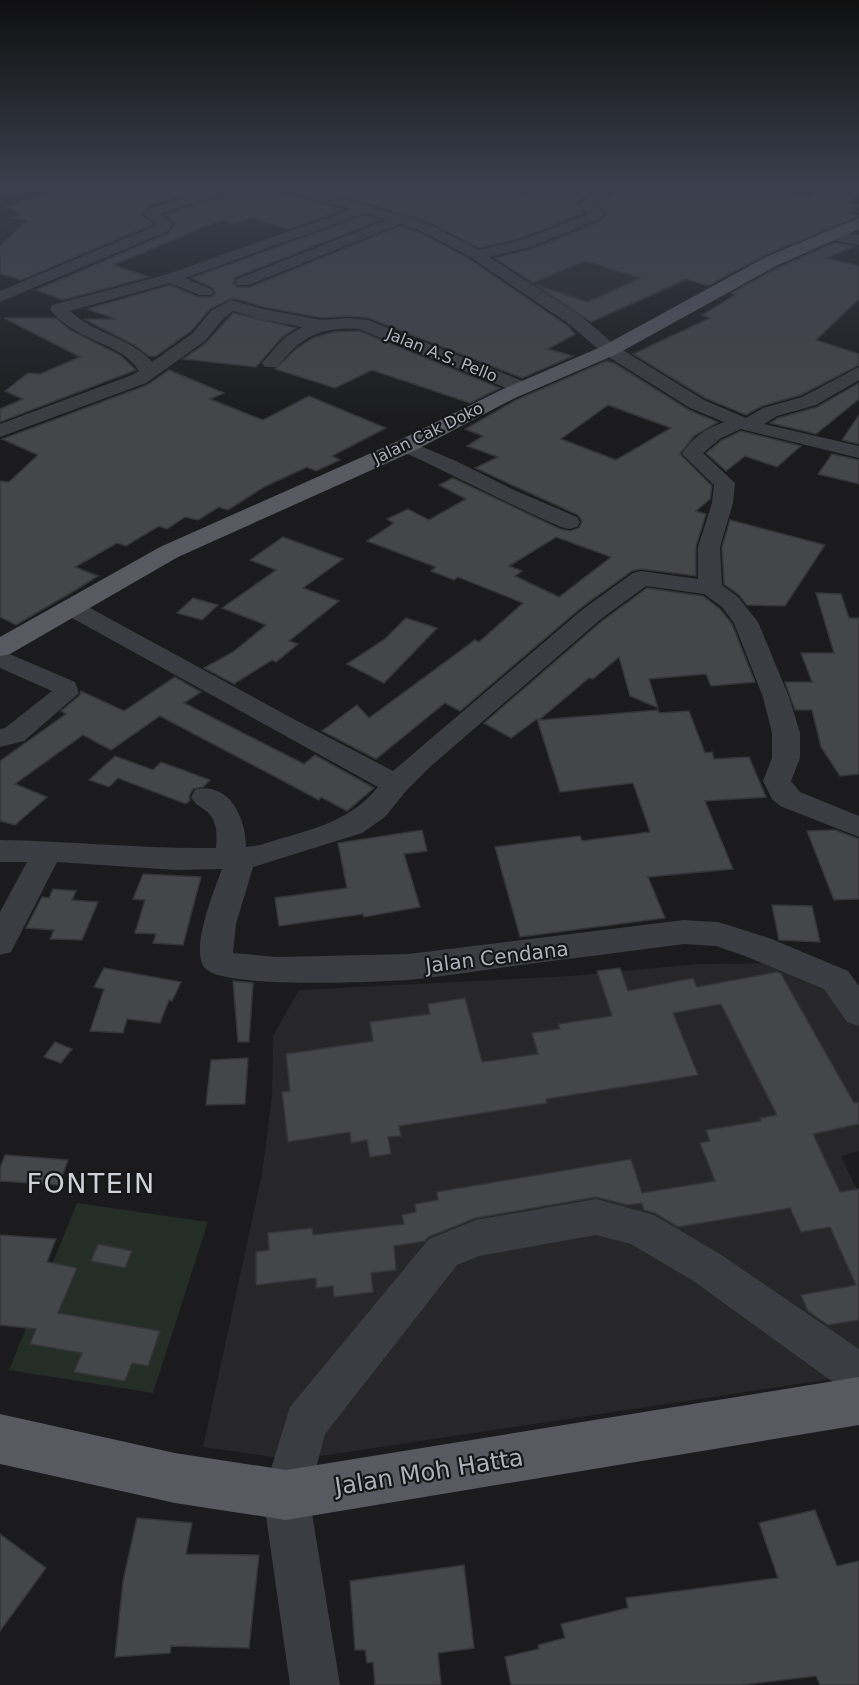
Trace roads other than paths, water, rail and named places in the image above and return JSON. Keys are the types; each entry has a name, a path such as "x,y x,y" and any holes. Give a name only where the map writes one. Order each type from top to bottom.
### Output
{"main road":[{"name":"Jalan Cak Doko","path":"0,648 169,552 289,496 406,446 523,388 610,350 767,264"},
{"name":"Jalan Moh Hatta","path":"0,1439 175,1478 286,1495 859,1401"}],"street":[{"path":"0,297 79,264"},
{"path":"38,306 58,309 171,278 213,264"},
{"path":"241,264 273,274"},
{"path":"243,282 273,274 297,264"},
{"path":"489,264 575,320 610,350 697,404 745,424 859,452"},
{"path":"171,278 205,292"},
{"path":"0,304 19,305"},
{"path":"0,431 139,379 199,337 217,315 231,305 260,314 321,325"},
{"path":"58,309 68,320 82,329 132,353 149,372"},
{"name":"Jalan A.S. Pello","path":"321,325 362,324 523,388"},
{"path":"271,363 287,342 321,325"},
{"path":"711,588 709,552 711,536 722,507 724,483 692,454 693,450 733,425 745,424 770,412 809,401 859,372"},
{"path":"406,446 506,495 569,522"},
{"path":"0,852 47,852 176,859 236,858 262,855 352,826 375,810 396,784 421,760 592,614 641,578 711,588 730,602 746,622 776,697 788,746 777,782 782,792 790,799 859,827"},
{"path":"72,608 276,721 396,784"},
{"path":"0,658 66,688 66,693 14,735 0,738"},
{"path":"205,797 221,805 226,813 236,858"},
{"path":"0,943 47,852"},
{"name":"Jalan Cendana","path":"236,858 215,952 216,960 230,967 278,970 408,968 684,933 717,934 757,947 836,981 859,1012"},
{"path":"315,1685 286,1495 306,1423 443,1252 476,1238 596,1217 640,1228 706,1266 859,1375"}],"district":[{"name":"FONTEIN","path":"91,1183"}]}
